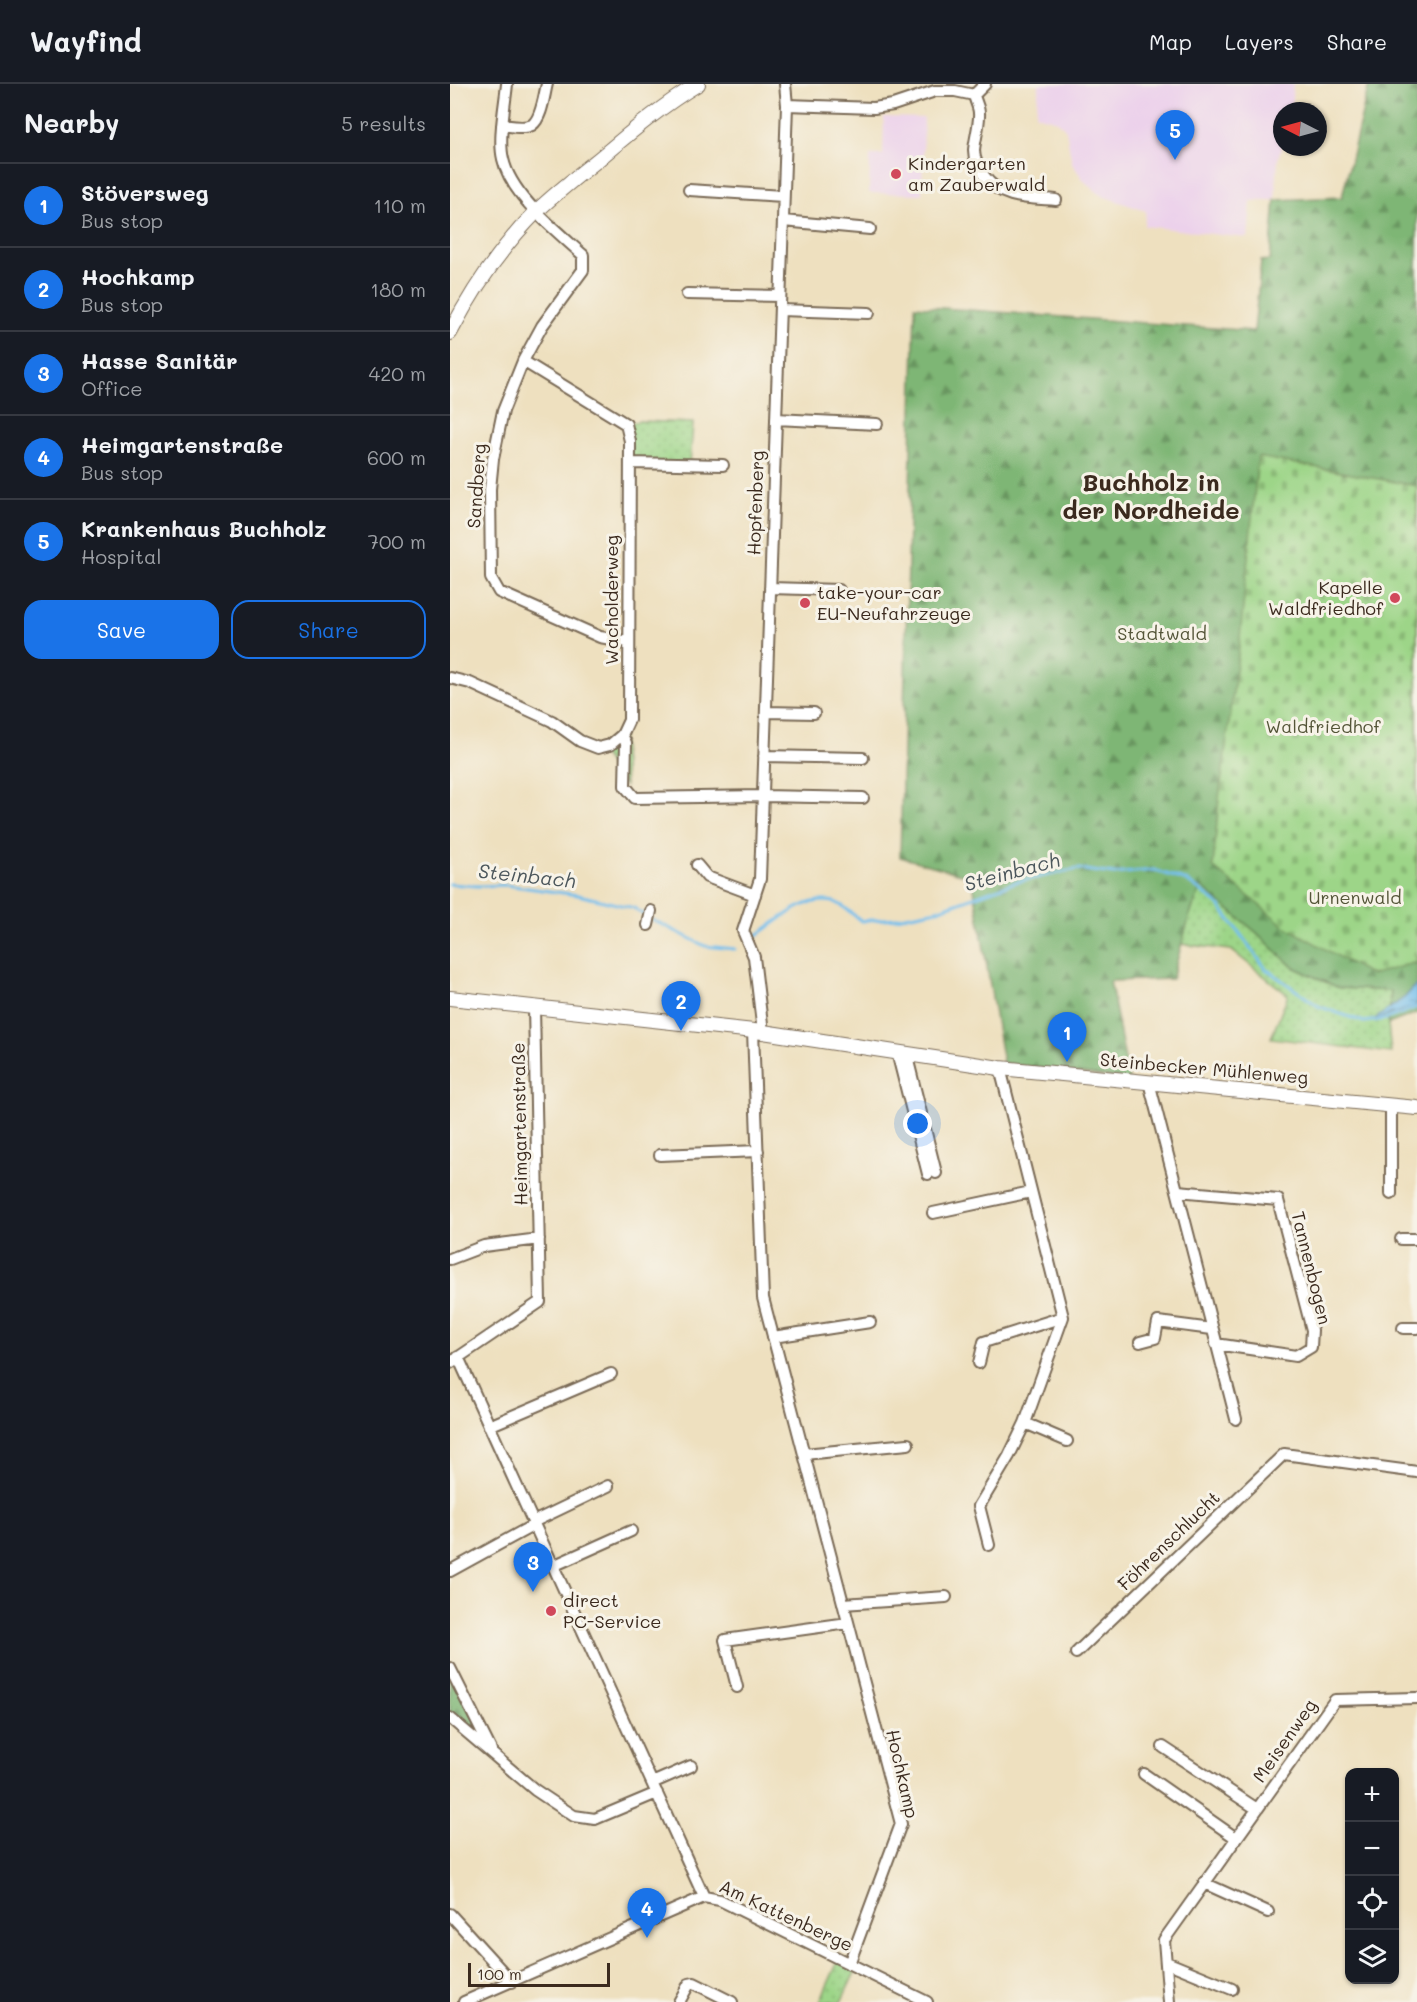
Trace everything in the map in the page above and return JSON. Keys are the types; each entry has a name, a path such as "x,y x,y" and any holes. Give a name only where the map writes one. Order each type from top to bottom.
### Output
{"street":[{"name":"Sandberg","path":"507,84 502,125 503,159 506,168 514,186 583,255 583,270 542,326 523,361 503,411 493,459 490,489 491,578 499,592 600,637 628,642"},
{"path":"502,125 525,127 532,124 538,117 547,84"},
{"path":"450,333 467,301 490,267 537,211 635,128 697,84"},
{"name":"Hopfenberg","path":"758,1032 754,957 743,931 760,879 783,221 785,84"},
{"path":"974,95 985,84"},
{"path":"786,105 874,108 892,105 935,91 956,91 974,95"},
{"path":"974,95 979,113 974,155 980,171 990,185 1004,193 1019,197 1056,200"},
{"path":"689,190 783,196"},
{"path":"783,221 870,229"},
{"path":"687,294 780,296"},
{"path":"780,310 869,313"},
{"name":"Wacholderweg","path":"523,361 626,424 630,441 629,720 621,735 626,743 625,786 635,798 763,796"},
{"path":"776,419 877,424"},
{"path":"630,463 723,465"},
{"path":"770,588 839,590"},
{"path":"450,678 470,683 552,721 580,741 598,748 610,745 621,735"},
{"path":"766,712 814,713"},
{"path":"764,756 863,758"},
{"path":"763,796 863,798"},
{"path":"697,865 707,877 755,895"},
{"path":"648,925 651,911"},
{"name":"Steinbecker Mühlenweg","path":"450,998 758,1032 999,1068 1417,1108"},
{"name":"Heimgartenstraße","path":"534,1007 540,1302 454,1360 489,1426 704,1897"},
{"name":"Hochkamp","path":"758,1032 758,1151 764,1298 901,1824 849,1964"},
{"path":"901,1053 932,1174"},
{"path":"989,1545 979,1506 1025,1424 1063,1317 999,1068"},
{"path":"1149,1082 1236,1419"},
{"path":"1391,1105 1391,1194"},
{"path":"660,1155 758,1151"},
{"name":"Tannenbogen","path":"1178,1191 1278,1200 1312,1330 1311,1347 1296,1356 1216,1344"},
{"path":"933,1213 1031,1192"},
{"path":"450,1259 484,1245 539,1239"},
{"path":"1401,1239 1417,1239"},
{"path":"979,1363 984,1342 1063,1317"},
{"path":"774,1337 870,1322"},
{"path":"1140,1342 1155,1338 1158,1322 1212,1329"},
{"path":"1403,1328 1417,1328"},
{"path":"489,1426 611,1374"},
{"path":"1025,1424 1067,1441"},
{"path":"804,1454 908,1444"},
{"name":"Föhrenschlucht","path":"1076,1653 1284,1454 1417,1472"},
{"path":"450,1571 534,1523 608,1486"},
{"path":"553,1566 631,1531"},
{"path":"843,1604 946,1597"},
{"path":"737,1687 725,1640 848,1623"},
{"path":"450,1668 494,1756"},
{"name":"Meisenweg","path":"1169,2002 1164,1940 1335,1700 1417,1698"},
{"path":"450,1718 535,1790 573,1816 595,1819 691,1766"},
{"name":"Meisenweg","path":"1163,1747 1257,1809"},
{"path":"1144,1774 1236,1838"},
{"path":"1204,1883 1268,1912"},
{"name":"Am Kattenberge","path":"464,2002 484,1999 512,1982 704,1897 720,1900 927,2002"},
{"path":"450,1914 512,1982"},
{"path":"1166,1962 1232,1989"},
{"path":"679,2002 689,1984 694,1983 732,2002"}],"shaded area":[{"path":"1039,84 1293,84 1292,102 1273,102 1273,156 1279,156 1275,200 1251,201 1248,238 1144,226 1146,211 1102,196 1084,181 1072,163 1066,130 1058,121 1036,115"},
{"name":"Kindergarten am Zauberwald","path":"884,117 924,118 922,194 869,193 870,155 883,155"}],"green space":[{"name":"Stadtwald","path":"1369,84 1417,84 1417,1013 1388,1024 1391,991 1339,988 1293,967 1256,932 1201,887 1190,914 1172,979 1110,981 1129,1080 1003,1063 972,877 900,857 915,306 1254,331 1261,261 1270,260 1275,200 1342,197"},
{"path":"639,421 693,423 690,464 630,463 626,424"},
{"name":"Waldfriedhof","path":"1258,457 1417,486 1417,962 1371,975 1286,927 1213,867 1219,798 1239,648"},
{"path":"622,735 625,786 598,748"},
{"path":"1201,886 1256,932 1293,967 1339,988 1391,991 1388,1024 1391,1053 1271,1038 1288,995 1231,950 1181,944"},
{"path":"450,1668 494,1756 450,1718"},
{"path":"839,1959 857,1968 841,2002 820,2002"}],"water":[{"path":"1417,984 1417,1006 1372,1021 1405,997"}],"waterway":[{"name":"Steinbach","path":"754,937 791,911 812,902 837,903 861,921 896,918 937,910 1016,882 1078,869 1114,874 1154,870 1187,881 1218,904 1266,969 1318,1006 1364,1022 1386,1019 1417,1007"},
{"name":"Steinbach","path":"450,884 506,885 578,895 634,908 647,917"},
{"name":"Steinbach","path":"653,920 705,946 735,949"}],"place":[{"name":"Krankenhaus Buchholz","path":"1175,160"},
{"name":"Kindergarten am Zauberwald","path":"896,174"},
{"name":"Kapelle Waldfriedhof","path":"1395,598"},
{"name":"take-your-car EU-Neufahrzeuge","path":"805,603"},
{"name":"Hochkamp","path":"681,1031"},
{"name":"Stöversweg","path":"1067,1062"},
{"name":"Hasse Sanitär","path":"533,1592"},
{"name":"direct PC-Service","path":"551,1611"},
{"name":"Heimgartenstraße","path":"647,1938"}],"district":[{"name":"Buchholz in der Nordheide","path":"1151,497"}],"park label":[{"name":"Urnenwald","path":"1355,898"}]}
